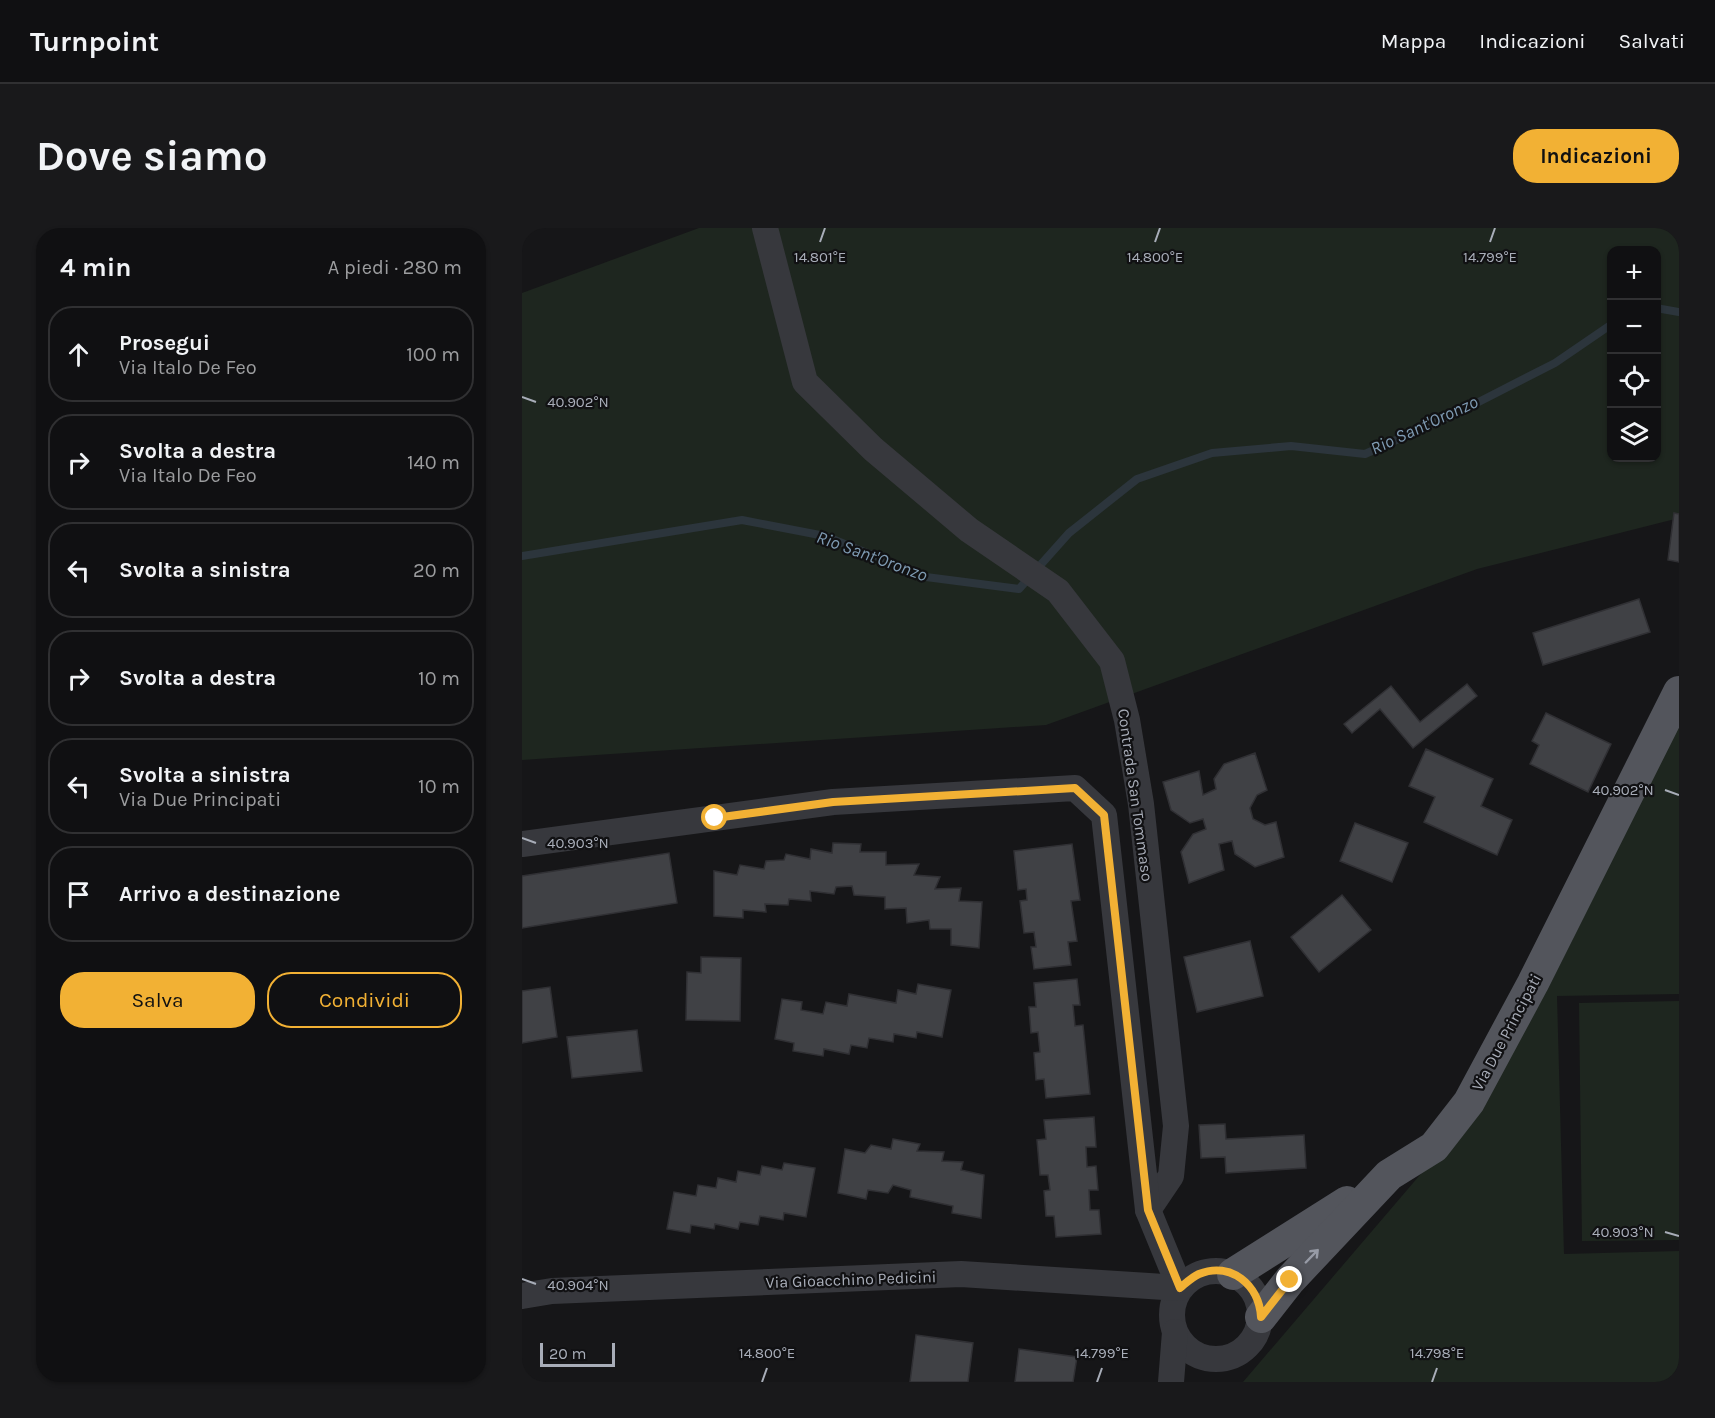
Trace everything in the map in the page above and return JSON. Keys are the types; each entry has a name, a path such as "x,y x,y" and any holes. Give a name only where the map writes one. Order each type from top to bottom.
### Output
{"main road":[{"name":"Via Due Principati","path":"1261,1317 1290,1280 1389,1175 1434,1147 1468,1102 1533,983 1679,692"},
{"path":"1233,1274 1389,1175"}],"street":[{"name":"Contrada San Tommaso","path":"765,228 805,382 873,449 969,530 1058,591 1112,661 1127,720 1141,804 1176,1126 1171,1176 1148,1210"},
{"path":"522,844 833,802 1075,788 1104,815 1148,1210 1180,1288"},
{"path":"1171,1382 1175,1332 1172,1317 1173,1302 1180,1288 1200,1273 1216,1270 1233,1274 1246,1282 1256,1294 1261,1317 1257,1332 1249,1345 1239,1353 1225,1359 1209,1359 1188,1349 1175,1332"},
{"name":"Via Gioacchino Pedicini","path":"522,1296 564,1291 961,1274 1180,1288"},
{"path":"1215,1382 1225,1359"}],"shaded area":[{"path":"699,228 1679,228 1679,518 1477,569 1046,725 522,760 522,293"},
{"path":"1679,713 1679,994 1557,996 1564,1254 1679,1251 1679,1382 1243,1382 1425,1169"},
{"path":"1679,1001 1679,1240 1582,1241 1579,1003"}],"building":[{"path":"1674,513 1679,514 1679,562 1668,560"},
{"path":"1639,599 1650,632 1543,665 1533,633"},
{"path":"1467,684 1477,696 1413,748 1380,709 1352,733 1344,724 1391,686 1420,722"},
{"path":"1546,713 1611,744 1588,792 1530,764 1539,745 1532,741"},
{"path":"1426,749 1493,779 1481,806 1512,820 1497,855 1424,822 1435,797 1409,786"},
{"path":"1255,753 1267,790 1257,795 1250,808 1253,819 1265,825 1276,822 1284,857 1255,867 1235,854 1232,841 1219,844 1224,870 1189,883 1181,852 1193,834 1206,829 1203,819 1190,823 1171,810 1163,782 1199,771 1203,795 1216,789 1214,779 1224,764"},
{"path":"1355,823 1408,843 1392,882 1340,861"},
{"path":"833,843 861,844 860,852 886,852 886,865 919,864 914,875 940,877 935,889 961,888 959,901 982,902 979,948 951,945 951,929 930,929 929,920 907,923 906,908 885,909 885,897 854,895 852,886 836,887 834,894 810,891 811,901 789,899 788,905 765,904 766,912 743,910 743,918 714,916 714,871 737,875 740,865 764,869 766,861 784,860 786,854 810,859 811,849 832,853"},
{"path":"1072,844 1080,900 1071,901 1077,941 1068,942 1071,965 1034,969 1031,947 1036,947 1034,932 1024,933 1020,901 1027,900 1026,889 1018,890 1014,851"},
{"path":"669,853 677,903 522,928 522,876"},
{"path":"1342,895 1371,930 1319,972 1291,937"},
{"path":"1250,941 1263,996 1197,1012 1184,957"},
{"path":"701,957 741,958 740,1021 686,1020 687,972 701,973"},
{"path":"1077,979 1080,1005 1073,1005 1075,1026 1083,1025 1090,1094 1046,1098 1044,1079 1036,1080 1034,1053 1040,1052 1038,1032 1031,1033 1029,1007 1036,1007 1034,983"},
{"path":"918,984 951,990 942,1037 917,1032 916,1038 894,1034 893,1042 869,1038 867,1048 851,1045 849,1054 824,1049 823,1056 793,1051 794,1043 775,1039 782,999 802,1002 801,1010 823,1014 826,1002 847,1006 849,994 896,1003 898,990 916,994"},
{"path":"550,987 557,1037 522,1043 522,991"},
{"path":"637,1030 642,1071 572,1078 567,1037"},
{"path":"1094,1117 1096,1147 1086,1147 1087,1167 1096,1166 1098,1190 1089,1190 1090,1210 1099,1210 1101,1234 1056,1237 1054,1216 1046,1216 1044,1191 1050,1190 1048,1175 1040,1175 1037,1140 1046,1139 1044,1120"},
{"path":"1225,1124 1226,1139 1304,1135 1306,1168 1226,1173 1225,1157 1201,1158 1199,1125"},
{"path":"893,1139 920,1144 917,1151 944,1152 942,1161 963,1162 961,1170 984,1175 981,1218 952,1213 953,1206 910,1197 911,1190 893,1185 888,1193 868,1190 866,1199 838,1193 845,1149 865,1153 871,1145 891,1149"},
{"path":"784,1163 815,1168 806,1217 784,1213 783,1220 760,1216 758,1225 740,1222 738,1229 715,1224 714,1229 691,1225 690,1233 667,1229 674,1192 696,1196 698,1185 716,1188 718,1178 736,1182 738,1171 760,1175 762,1166 782,1170"},
{"path":"916,1335 973,1343 968,1382 910,1382"},
{"path":"1019,1349 1077,1357 1073,1382 1015,1382"}],"waterway":[{"name":"Rio Sant'Oronzo","path":"1661,309 1679,312"},
{"name":"Rio Sant'Oronzo","path":"522,556 742,520 825,536 926,577 1019,589 1069,533 1137,479 1212,453 1291,446 1365,454 1463,410 1555,363 1607,327"}],"route":[{"path":"715,818 833,802 1075,788 1104,815 1148,1210 1180,1288 1200,1273 1216,1270 1233,1274 1246,1282 1256,1294 1261,1317 1290,1280"}]}
